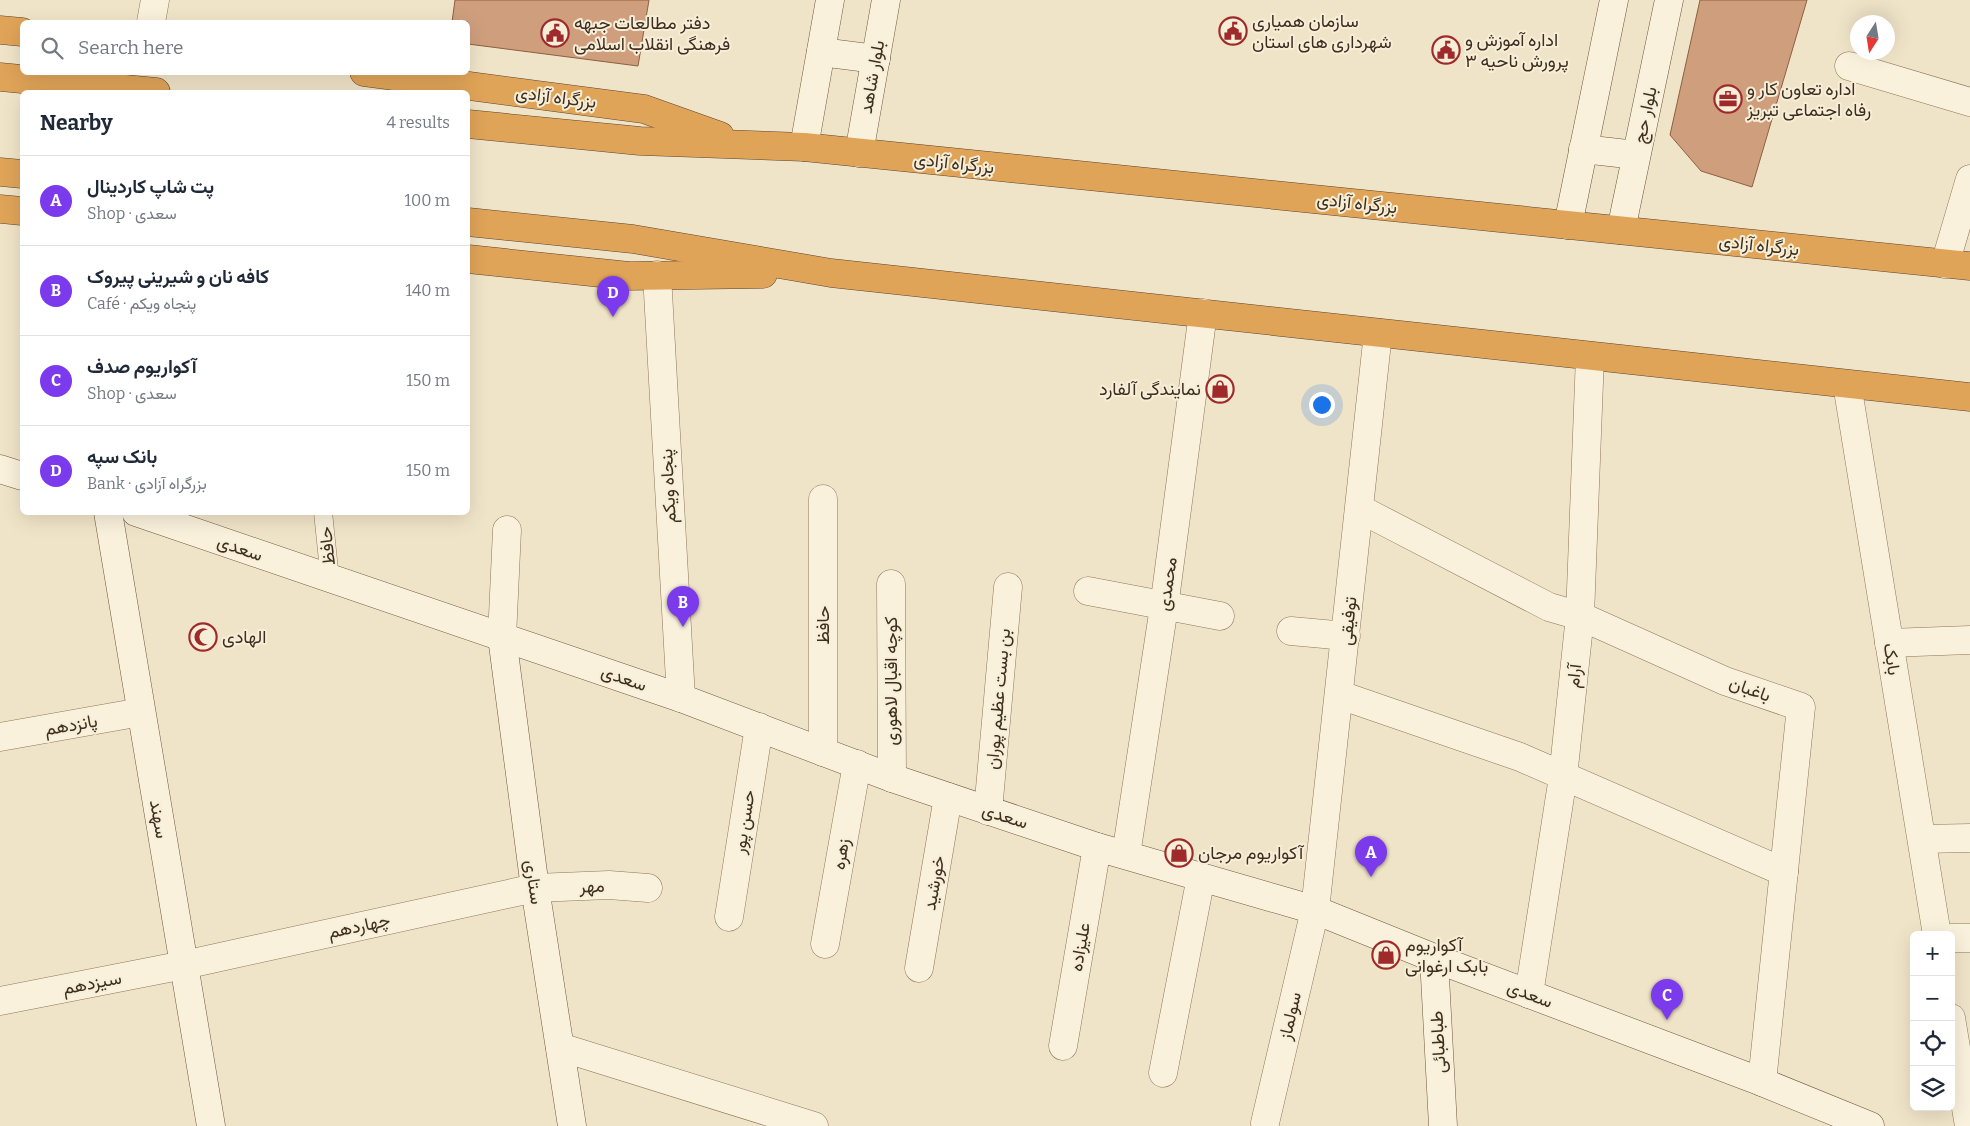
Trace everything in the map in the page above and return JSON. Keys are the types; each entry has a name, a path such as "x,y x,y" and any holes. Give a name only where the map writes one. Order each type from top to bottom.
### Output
{"highway":[{"path":"0,30 20,32"},
{"name":"بزرگراه آزادی","path":"387,75 644,109 743,144"},
{"path":"0,77 135,90"},
{"name":"بزرگراه آزادی","path":"470,124 640,141 804,147 1958,265"},
{"path":"0,172 20,174"},
{"path":"0,209 20,211"},
{"path":"470,222 633,240 831,273 1970,397"},
{"path":"470,258 629,276 831,273"}],"street":[{"path":"150,20 155,0"},
{"path":"804,147 830,0"},
{"name":"بلوار شاهد","path":"859,153 886,0"},
{"path":"1568,225 1614,0"},
{"name":"بلوار حج","path":"1621,230 1669,0"},
{"path":"821,52 876,59"},
{"path":"1849,66 1970,102"},
{"path":"1583,149 1636,155"},
{"path":"1958,265 1970,179"},
{"name":"پنجاه ویکم","path":"657,275 682,698"},
{"name":"محمدی","path":"1126,855 1164,607 1203,313"},
{"name":"توفیقی","path":"1315,910 1340,695 1378,333"},
{"name":"آرام","path":"1529,994 1563,776 1580,616 1590,356"},
{"name":"بابک","path":"1846,384 1937,931"},
{"path":"0,469 20,475"},
{"name":"حافظ","path":"823,499 823,752"},
{"name":"باغبان","path":"1360,509 1549,607 1580,616 1725,680 1801,708 1762,1082"},
{"name":"سهند","path":"108,515 211,1126"},
{"name":"سعدی","path":"145,515 330,580 682,698 892,778 988,811 1097,847 1315,910 1434,958 1762,1082 1870,1126"},
{"name":"ستاری","path":"507,530 502,637 535,888 572,1126"},
{"name":"کوچه اقبال لاهوری","path":"891,584 892,778"},
{"name":"بن بست عظیم پوران","path":"988,811 1008,587"},
{"path":"1088,591 1164,607 1220,616"},
{"path":"1291,631 1346,636"},
{"path":"1889,643 1970,640"},
{"path":"1340,695 1520,757 1784,872"},
{"name":"پانزدهم","path":"0,737 141,712"},
{"name":"حسن پور","path":"729,917 759,727"},
{"name":"زهره","path":"825,944 857,764"},
{"name":"خورشید","path":"919,968 948,797"},
{"path":"1922,839 1970,838"},
{"name":"علیزاده","path":"1063,1046 1097,847"},
{"path":"1163,1073 1202,877"},
{"name":"مهر","path":"535,888 609,885 648,888"},
{"name":"چهاردهم","path":"184,965 535,888"},
{"name":"سولماز","path":"1266,1123 1315,910"},
{"path":"1955,938 1970,938"},
{"name":"طباطبائی","path":"1434,958 1443,1126"},
{"name":"سیزدهم","path":"0,1001 184,965"},
{"path":"1952,1021 1969,1126"},
{"path":"560,1047 814,1126"}],"lane":[{"name":"حافظ","path":"323,515 330,580"}],"building":[{"name":"دفتر مطالعات جبهه فرهنگی انقلاب اسلامی","path":"455,0 649,0 638,66 470,44 470,20 452,20"},
{"name":"اداره تعاون کار و رفاه اجتماعی تبریز","path":"1700,0 1807,0 1752,187 1701,171 1670,135"}],"place":[{"name":"سازمان همیاری شهرداری های استان","path":"1233,31"},
{"name":"دفتر مطالعات جبهه فرهنگی انقلاب اسلامی","path":"555,33"},
{"name":"اداره آموزش و پرورش ناحیه ۳","path":"1446,50"},
{"name":"اداره تعاون کار و رفاه اجتماعی تبریز","path":"1728,99"},
{"name":"بانک سپه","path":"613,317"},
{"name":"نمایندگی آلفارد","path":"1220,389"},
{"name":"کافه نان و شیرینی پیروک","path":"683,627"},
{"name":"الهادی","path":"203,637"},
{"name":"آکواریوم مرجان","path":"1179,853"},
{"name":"پت شاپ کاردینال","path":"1371,877"},
{"name":"آکواریوم بابک ارغوانی","path":"1386,955"},
{"name":"آکواریوم صدف","path":"1667,1020"}]}
